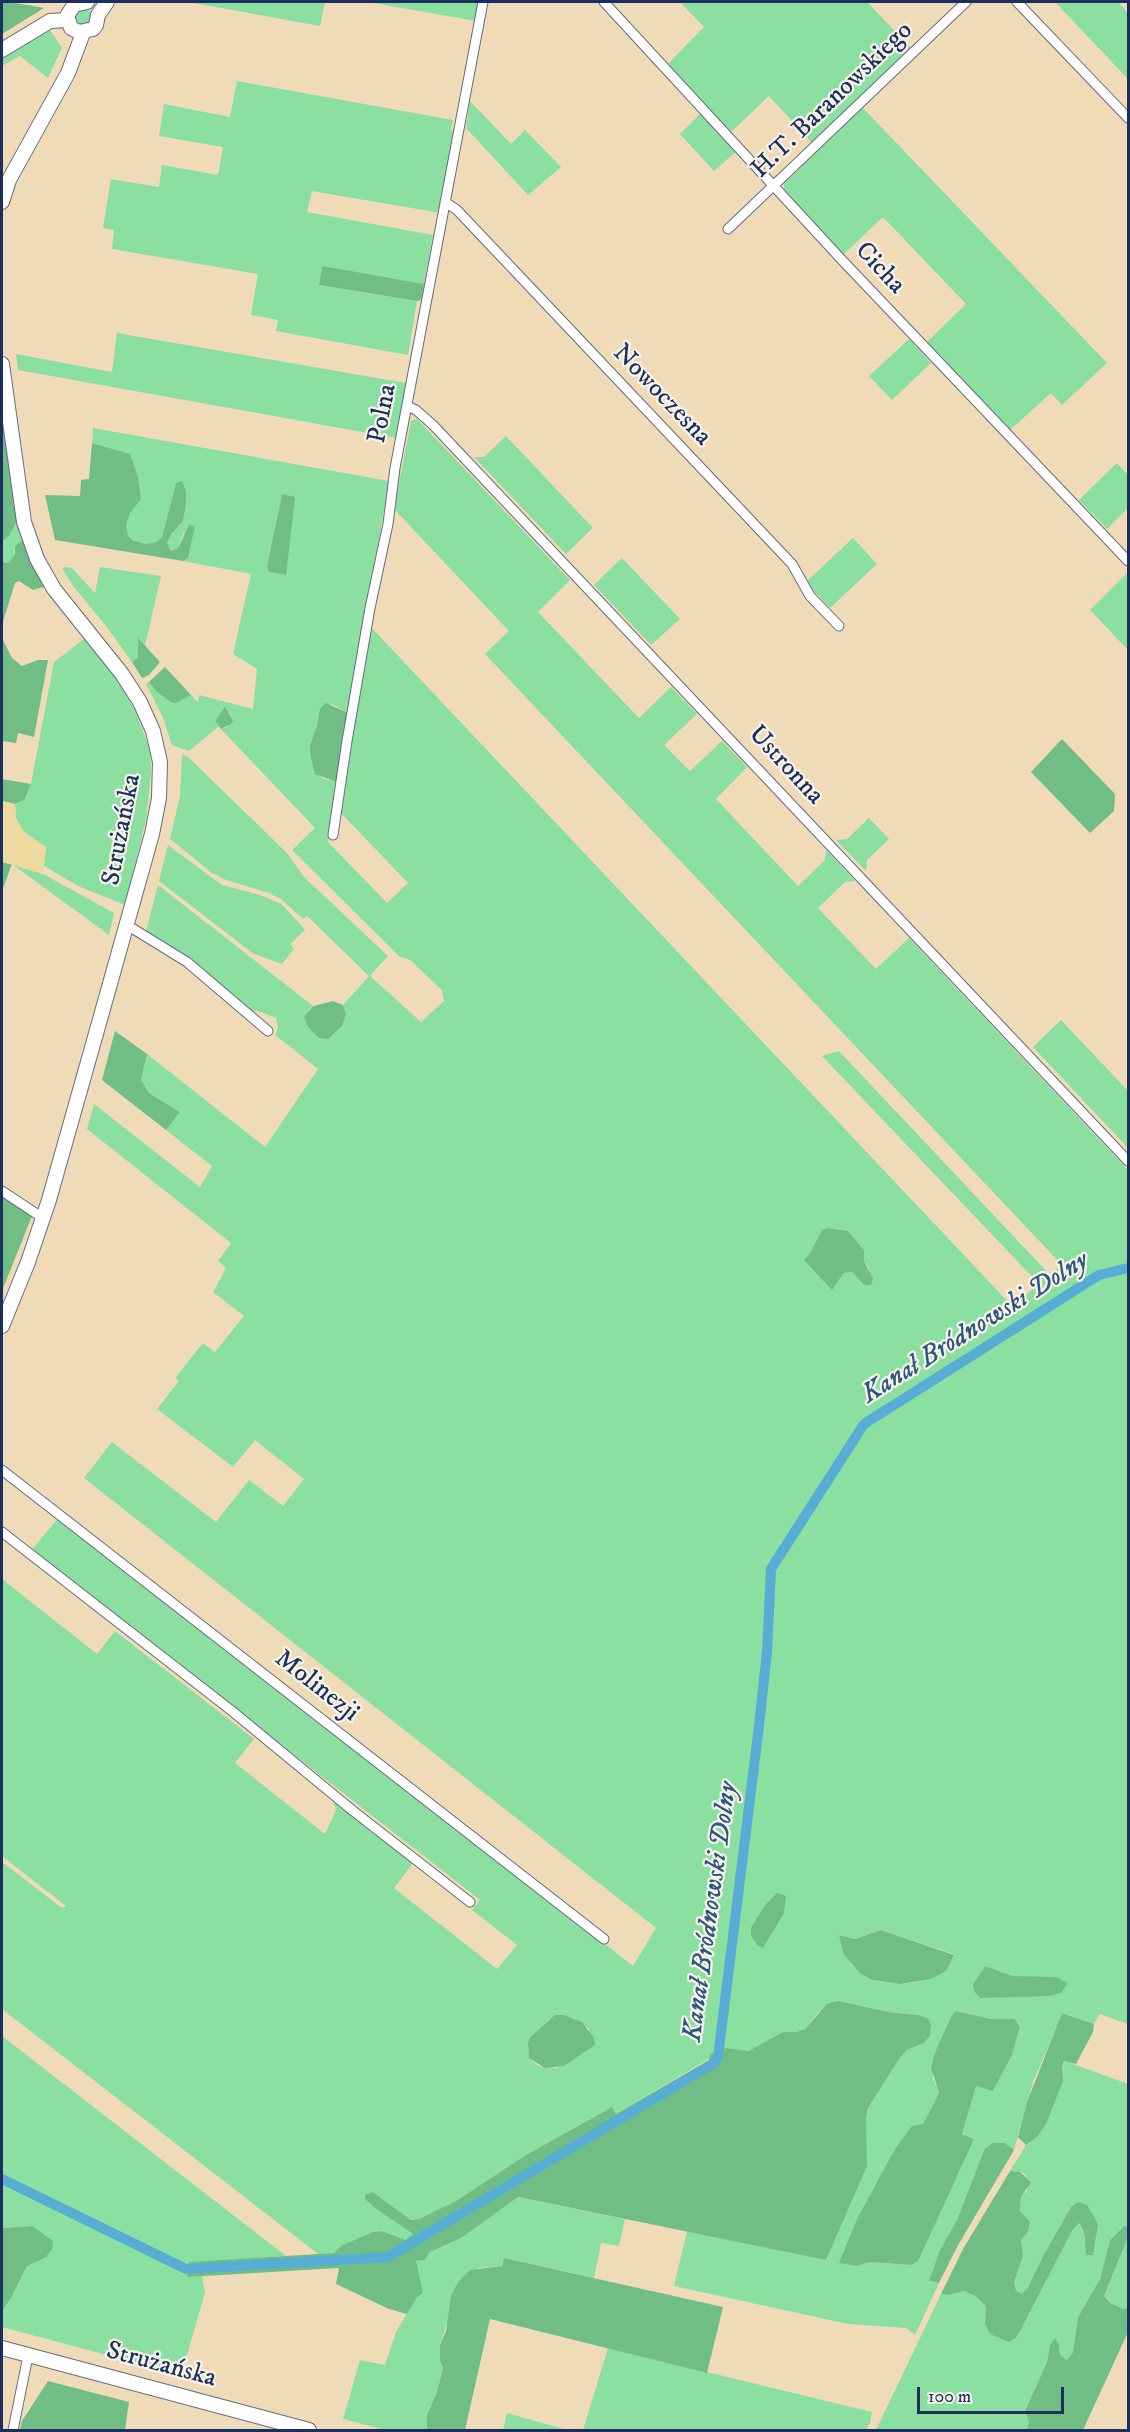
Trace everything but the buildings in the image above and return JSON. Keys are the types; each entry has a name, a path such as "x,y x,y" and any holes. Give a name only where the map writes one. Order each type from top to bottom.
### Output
{"main road":[{"path":"98,15 94,7 87,2 78,3 71,8 67,20 71,28 83,33 88,32 96,25 98,15 107,2"},
{"path":"2,50 50,21 67,20"},
{"path":"2,202 9,180 68,73 83,33"},
{"name":"Strużańska","path":"2,364 24,522 37,558 54,589 122,674 140,702 153,731 160,762 159,798 152,834 127,925 43,1218 2,1326"},
{"name":"Strużańska","path":"2,2348 309,2430"}],"street":[{"name":"Polna","path":"333,835 370,608 388,524 407,406 483,2"},
{"name":"Cicha","path":"604,2 774,186 1128,561"},
{"name":"H.T. Baranowskiego","path":"728,229 966,2"},
{"path":"1017,2 1128,118"},
{"name":"Nowoczesna","path":"445,202 457,210 792,564 810,596 838,626"},
{"name":"Ustronna","path":"407,406 416,410 433,425 1128,1161"},
{"path":"127,925 187,962 268,1031"},
{"path":"2,1191 43,1218"},
{"name":"Molinezji","path":"2,1470 604,1939"},
{"path":"2,1532 232,1711 352,1810 470,1902"},
{"path":"13,2430 28,2356"}],"green space":[{"path":"2,2 10,2 44,8 2,34"},
{"path":"188,2 325,2 320,26"},
{"path":"368,2 479,2 476,21"},
{"path":"680,2 867,2 912,49 813,144 769,96 731,132 668,64 704,27"},
{"path":"1055,2 1118,2 1128,13 1128,79"},
{"path":"83,8 89,11 92,17 89,23 83,26 77,23 74,17 77,11"},
{"path":"50,30 62,48 48,78 20,56 2,66 2,57"},
{"path":"237,81 453,120 451,129 454,133 443,187 445,188 441,213 312,191 307,212 433,235 424,284 322,267 319,285 417,301 408,355 276,331 278,320 251,315 258,274 112,249 114,230 103,228 111,179 159,187 162,165 218,175 223,147 159,136 164,104 230,117"},
{"path":"470,101 511,144 525,130 561,167 528,195 466,128"},
{"path":"862,107 1107,363 1062,405 1051,393 1010,430 926,343 966,304 883,217 843,255 784,192 784,184"},
{"path":"701,113 738,150 714,171 680,134"},
{"path":"322,266 424,284 421,300 319,285"},
{"path":"117,333 406,383 396,438 18,370 16,354 112,372"},
{"path":"909,339 931,363 892,400 869,376"},
{"path":"2,416 17,521 9,536 2,541"},
{"path":"417,419 570,580 538,612 639,718 671,687 697,714 664,745 690,771 722,741 747,767 716,799 798,886 825,860 826,850 855,881 845,882 818,908 876,969 909,938 1128,1170 1128,2024 1100,2014 1094,2024 1063,2013 1033,2082 1014,2150 1005,2143 993,2143 985,2148 957,2220 939,2252 929,2281 939,2283 915,2335 906,2328 848,2324 674,2286 687,2231 827,2260 868,2108 899,2059 907,2050 924,2043 930,2036 931,2025 928,2018 889,2012 819,2012 805,2029 783,2032 749,2051 727,2048 616,2114 612,2107 526,2155 456,2201 419,2219 411,2220 373,2192 401,2225 414,2235 404,2240 382,2231 372,2232 341,2246 335,2253 318,2254 2,2009 2,1862 62,1908 66,1906 2,1856 2,1579 97,1654 115,1631 254,1739 235,1763 325,1834 336,1810 333,1801 413,1863 394,1888 497,1969 517,1945 472,1910 480,1900 32,1550 58,1518 633,1966 656,1928 84,1478 112,1442 216,1522 249,1480 283,1506 304,1479 255,1440 233,1467 157,1409 179,1381 175,1378 203,1343 215,1352 244,1316 213,1292 226,1268 218,1261 231,1243 87,1129 94,1104 200,1187 212,1166 166,1130 180,1112 149,1093 143,1086 141,1080 147,1054 265,1147 318,1069 275,1035 278,1028 276,1018 258,1011 251,1011 189,960 146,931 158,885 313,1006 308,1010 346,1014 343,1005 369,976 307,916 303,919 281,899 269,893 226,880 212,873 170,839 180,796 182,755 188,757 287,853 304,877 388,956 370,976 421,1022 444,1001 442,990 410,960 400,957 292,850 315,828 221,729 227,727 226,707 215,721 219,726 189,751 172,745 162,715 146,684 149,682 156,691 172,703 191,695 198,702 199,695 253,709 257,669 233,654 251,574 183,561 188,558 184,531 178,548 171,551 168,549 167,543 172,533 183,521 186,504 186,491 175,487 162,537 156,542 146,544 132,540 126,526 139,486 138,477 129,454 92,443 93,428 389,481 349,713 331,704 317,726 310,745 322,778 337,782 328,842 387,903 408,883 341,813 368,624 1012,1306 1039,1284 822,1056 839,1051 1050,1275 1062,1265 485,654 509,631 394,509 411,421","holes":["282,494 285,575 269,572 267,566","828,1228 848,1231 864,1250 864,1261 869,1269 871,1285 864,1285 852,1272 844,1273 837,1284 810,1253 822,1230","881,1930 954,1955 918,1982 901,1984 872,1980 851,1964 840,1935 855,1939","985,1966 1061,1993 1051,1996 973,1984","957,2011 991,2019 1015,2019 1020,2027 1012,2055 993,2091 976,2085 962,2134 974,2139 911,2265 869,2262 856,2266 840,2263 857,2219 923,2124 935,2101 939,2092 933,2078 934,2055","574,2018 589,2029 588,2050 577,2055 564,2066 555,2068 539,2066 531,2060 528,2050 531,2036 550,2019"]},
{"path":"506,436 593,528 566,554 474,457 484,457"},
{"path":"92,443 130,454 138,477 141,499 130,513 126,526 132,540 146,544 156,542 162,537 176,483 182,481 186,491 183,521 172,533 167,543 171,551 178,548 189,525 195,526 188,558 183,561 55,540 45,495 80,496 81,480 89,479"},
{"path":"1117,463 1128,475 1128,508 1107,529 1079,500"},
{"path":"282,494 295,497 286,575 269,572 267,566"},
{"path":"17,521 23,540 15,546 14,557 10,562 5,563 2,559 2,541 9,536"},
{"path":"853,538 877,564 830,608 812,589 808,580"},
{"path":"23,540 44,587 33,590 19,581 15,583 2,625 2,559 5,563 10,562 15,554 15,546"},
{"path":"622,558 680,619 651,645 594,585"},
{"path":"100,567 161,576 145,646 138,639 138,658 132,662 73,586 62,568 72,568 95,593"},
{"path":"1128,572 1128,650 1090,610"},
{"path":"2,638 12,658 22,666 38,660 48,660 34,737 18,733 16,743 2,741"},
{"path":"138,638 160,662 149,675 142,678 132,662 138,658"},
{"path":"84,639 114,675 135,710 150,750 151,773 146,820 125,905 78,886 44,866 46,847 24,832 16,818 15,804 27,796 31,784 54,662"},
{"path":"165,667 191,695 172,703 156,691 149,682"},
{"path":"325,703 349,713 337,782 315,774 310,753 320,709"},
{"path":"225,707 233,721 221,729 215,721"},
{"path":"1062,739 1115,794 1114,811 1090,833 1031,772"},
{"path":"2,779 31,784 25,799 15,804 2,801"},
{"path":"869,818 889,839 867,860 866,871 836,840 847,839"},
{"path":"168,845 222,885 260,895 281,904 292,915 305,930 290,944 294,949 282,964 254,954 159,881"},
{"path":"2,862 12,864 2,891"},
{"path":"12,864 43,874 114,913 109,935"},
{"path":"333,1001 343,1005 346,1014 342,1026 328,1039 319,1038 308,1027 304,1017 313,1006"},
{"path":"1061,1020 1128,1091 1128,1148 1033,1047"},
{"path":"115,1031 147,1054 141,1080 149,1093 180,1112 166,1130 102,1080"},
{"path":"2,1195 32,1216 2,1291"},
{"path":"828,1228 848,1231 864,1250 864,1261 873,1279 871,1285 864,1285 852,1272 844,1273 832,1290 804,1260 822,1230"},
{"path":"777,1893 786,1896 784,1913 763,1948 757,1945 751,1935 751,1928 765,1905"},
{"path":"881,1930 954,1955 946,1971 931,1979 901,1984 872,1980 860,1973 844,1955 839,1935 855,1939"},
{"path":"985,1966 1013,1976 1056,1977 1068,1983 1061,1993 1051,1996 980,1998 974,1991 973,1984"},
{"path":"838,2001 888,2012 918,2015 928,2018 931,2025 930,2036 924,2043 907,2050 899,2059 868,2108 866,2118 867,2166 826,2260 518,2197 461,2238 430,2252 425,2260 416,2261 423,2293 417,2297 407,2314 389,2309 336,2284 339,2268 187,2277 189,2262 334,2253 341,2246 372,2232 382,2231 405,2240 413,2234 374,2207 365,2199 365,2195 373,2192 411,2220 419,2219 456,2201 526,2155 612,2107 616,2114 709,2060 710,2054 727,2048 749,2051 783,2032 805,2029 827,2004"},
{"path":"956,2011 991,2019 1015,2019 1020,2027 1012,2055 993,2091 976,2086 962,2134 974,2139 918,2261 911,2265 870,2262 856,2266 839,2263 857,2219 895,2149 912,2126 923,2124 935,2101 939,2092 931,2068 934,2055"},
{"path":"1062,2013 1094,2024 1093,2032 1076,2064 1064,2061 1063,2081 1046,2124 1037,2137 1026,2145 1018,2137 1027,2102"},
{"path":"555,2015 564,2015 582,2022 594,2038 595,2045 564,2066 545,2068 529,2058 528,2043 531,2036"},
{"path":"2,2036 286,2256 189,2263 187,2277 202,2276 205,2293 181,2375 2,2327 2,2311 27,2266 32,2226 2,2228"},
{"path":"1065,2061 1128,2084 1128,2227 1124,2226 1110,2240 1100,2279 1078,2317 1073,2352 1067,2360 1060,2355 1059,2344 1050,2345 1047,2362 1025,2411 1029,2422 1027,2430 876,2430 941,2294 948,2295 964,2291 975,2296 986,2306 985,2324 1016,2338 1078,2222 1084,2232 1084,2241 1097,2239 1071,2207 1028,2287 1022,2294 1015,2291 1014,2283 1023,2256 1021,2240 1028,2232 1030,2223 1020,2211 1021,2196 1027,2191 1026,2175 1010,2171 1026,2145 1037,2137"},
{"path":"993,2143 1005,2143 1014,2150 957,2247 939,2283 929,2281 939,2252 957,2220 985,2148"},
{"path":"1010,2171 1020,2172 1031,2182 1021,2197 1020,2211 1030,2222 1028,2232 1021,2240 1023,2256 1014,2283 1016,2291 1022,2294 1028,2287 1071,2207 1078,2202 1087,2205 1098,2224 1093,2255 1086,2255 1084,2232 1079,2223 1073,2229 1016,2338 1009,2342 990,2334 985,2324 986,2306 975,2296 964,2291 948,2295 941,2294 963,2249"},
{"path":"517,2197 625,2219 619,2246 601,2243 594,2278 504,2258 502,2266 478,2268 447,2323 440,2345 440,2361 443,2368 437,2392 427,2415 427,2430 386,2430 343,2419 360,2360 385,2365 396,2332 417,2296 416,2261 425,2260 430,2252 461,2238"},
{"path":"32,2226 53,2241 52,2249 46,2257 27,2266 2,2311 2,2228"},
{"path":"1124,2226 1128,2227 1128,2237 1104,2296 1110,2303 1128,2309 1128,2332 1083,2430 1027,2430 1029,2422 1025,2411 1047,2362 1050,2345 1055,2338 1059,2344 1060,2355 1067,2360 1073,2352 1078,2317 1100,2279 1110,2240"},
{"path":"1128,2237 1128,2309 1123,2310 1110,2303 1104,2296"},
{"path":"504,2258 723,2307 707,2373 490,2319 465,2430 427,2430 427,2415 437,2392 443,2368 440,2361 440,2345 446,2331 451,2296 458,2282 470,2270 502,2266"},
{"path":"608,2348 872,2412 870,2423 866,2430 583,2430"},
{"path":"48,2381 129,2402 125,2430 20,2430 22,2421"},
{"path":"507,2413 567,2430 503,2430"}],"sand":[{"path":"2,801 15,804 16,818 23,832 46,847 43,874 2,862"}],"waterway":[{"name":"Kanał Bródnowski Dolny","path":"2,2179 186,2269 388,2257 714,2063 718,2057 759,1726 767,1652 771,1569 864,1424 1099,1275 1128,1268"}]}
